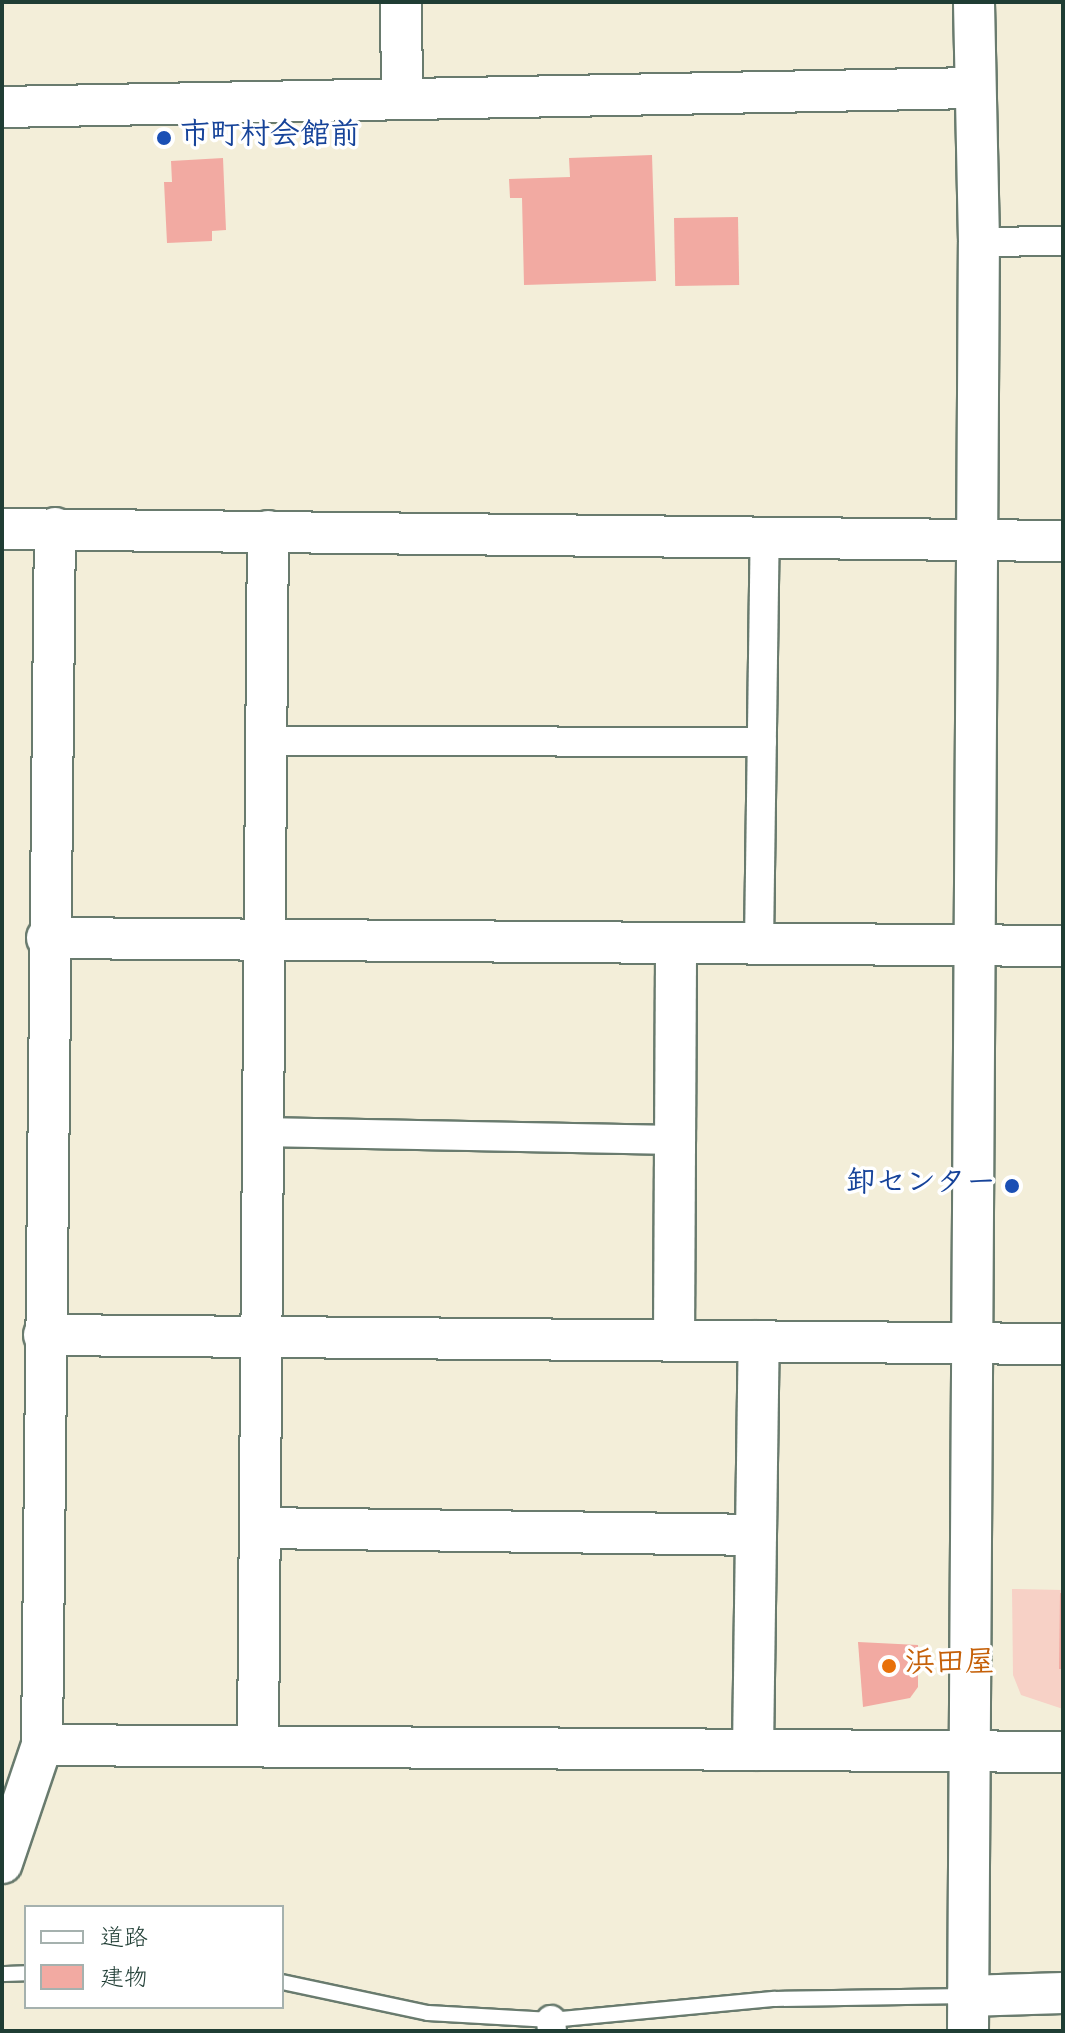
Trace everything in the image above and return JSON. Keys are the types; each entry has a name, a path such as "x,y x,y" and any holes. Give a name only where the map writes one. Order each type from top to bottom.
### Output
{"street":[{"path":"401,2 402,99"},
{"path":"974,2 979,242 967,2014 1063,1993"},
{"path":"2,107 975,88"},
{"path":"979,242 1063,241"},
{"path":"2,1863 42,1745 47,938 55,528"},
{"path":"2,529 765,535 1063,541"},
{"path":"258,1744 268,531"},
{"path":"759,944 765,535"},
{"path":"266,741 762,742"},
{"path":"47,938 1063,946"},
{"path":"674,1340 676,943"},
{"path":"263,1132 675,1140"},
{"path":"44,1335 1063,1344"},
{"path":"753,1750 759,1341"},
{"path":"260,1528 756,1535"},
{"path":"42,1745 258,1744 1063,1752"}],"lane":[{"path":"2,1974 24,1973"},
{"path":"284,1982 428,2013 551,2026 775,1999 967,2014"}],"shaded area":[{"path":"1012,1589 1063,1590 1063,1709 1021,1695 1013,1675"}],"building":[{"path":"652,155 656,281 524,285 522,198 510,198 509,179 570,177 569,158"},
{"path":"223,158 226,230 212,231 212,241 167,243 164,182 172,182 171,161"},
{"path":"738,217 739,285 675,286 674,218"},
{"path":"1060,1593 1063,1593 1063,1669 1059,1669"},
{"name":"浜田屋","path":"858,1642 918,1645 918,1687 910,1698 863,1707"}],"place":[{"name":"市町村会館前","path":"164,138"},
{"name":"卸センター","path":"1012,1186"},
{"name":"浜田屋","path":"889,1666"}]}
